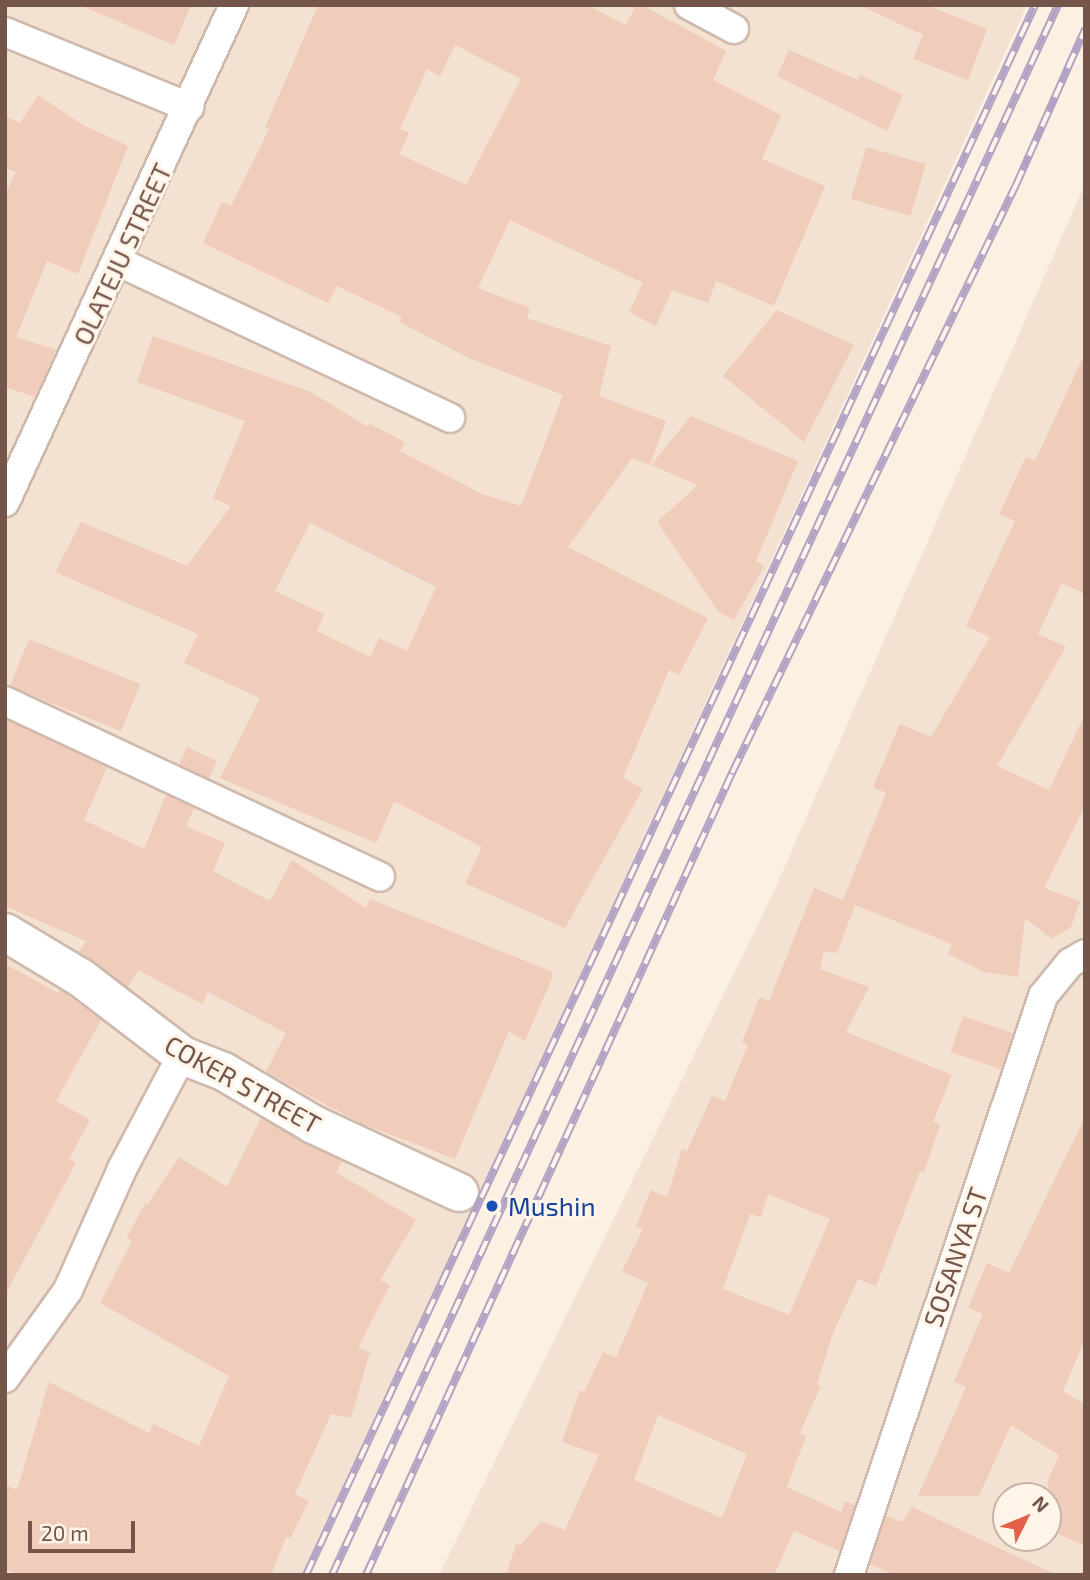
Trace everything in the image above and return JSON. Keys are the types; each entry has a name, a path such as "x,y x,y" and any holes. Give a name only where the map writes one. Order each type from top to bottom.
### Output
{"street":[{"name":"OLATEJU STREET","path":"5,502 119,262 234,5"},
{"path":"689,5 734,29"},
{"path":"5,32 189,107"},
{"path":"119,262 450,418"},
{"path":"5,701 380,877"},
{"name":"COKER STREET","path":"5,932 80,977 182,1055 223,1071 313,1124 459,1192"},
{"name":"SOSANYA ST","path":"849,1575 1043,996 1070,963 1085,954"},
{"path":"5,1378 68,1290 122,1169 182,1055"}],"shaded area":[{"path":"5,5 1027,5 304,1575 5,1575"},
{"path":"1085,184 1085,1575 439,1575 770,900"}],"building":[{"path":"79,5 191,5 174,45"},
{"path":"318,5 587,5 626,25 636,5 642,5 726,51 713,80 781,115 762,159 825,186 774,306 716,281 708,303 672,290 656,326 629,312 643,283 510,220 478,288 530,308 527,318 611,346 599,396 666,421 650,465 632,458 568,547 708,618 679,675 669,670 623,778 643,789 565,928 465,883 482,847 394,801 376,843 220,778 260,698 184,663 198,634 55,572 81,522 187,566 231,506 213,498 245,421 137,382 153,336 311,392 368,427 370,424 405,442 400,451 482,494 521,506 563,395 469,358 399,322 402,317 337,286 328,303 203,243 222,202 231,206 269,129 265,128","holes":["455,45 521,79 466,185 399,154 409,133 400,129 427,69 440,76","310,523 436,587 407,651 379,638 370,657 317,631 324,614 275,591"]},
{"path":"859,5 926,5 987,29 968,80 913,59 923,35"},
{"path":"789,50 858,80 860,75 903,95 887,131 777,76"},
{"path":"38,95 83,125 128,146 78,274 47,261 16,337 56,350 35,397 5,387 5,195 16,172 5,168 5,116 20,123"},
{"path":"866,147 926,164 911,216 851,199"},
{"path":"777,310 854,345 804,442 723,376"},
{"path":"1085,353 1085,594 1062,583 1038,634 1066,647 997,766 1049,790 1085,714 1085,806 1044,888 1080,901 1071,927 1052,939 1025,918 1018,977 984,972 948,954 952,944 855,905 837,953 824,951 820,969 869,987 846,1032 952,1075 933,1122 940,1124 924,1172 920,1171 876,1286 858,1279 833,1333 817,1384 821,1386 799,1434 806,1436 787,1487 841,1512 845,1501 855,1505 840,1551 794,1531 774,1575 506,1575 516,1544 521,1545 541,1521 565,1530 599,1455 562,1442 580,1390 584,1392 603,1352 616,1358 648,1283 622,1271 643,1229 636,1226 651,1190 667,1197 682,1149 687,1151 712,1096 725,1101 748,1045 742,1042 760,997 769,1001 814,888 843,900 886,793 873,787 900,724 931,737 990,637 966,626 1015,521 999,514 1026,457 1035,461","holes":["768,1194 830,1219 789,1315 723,1289 750,1214 761,1217","658,1415 747,1454 722,1518 634,1480"]},
{"path":"691,416 798,461 756,561 764,566 734,620 718,611 657,522 698,485 651,465"},
{"path":"29,639 140,684 121,731 10,686"},
{"path":"5,719 107,767 84,820 144,849 166,795 194,808 186,826 225,843 213,871 270,901 292,860 366,908 370,899 551,971 553,976 525,1041 509,1031 455,1159 360,1123 266,1072 286,1033 208,992 202,1004 138,970 128,987 79,952 86,941 5,906"},
{"path":"187,747 217,761 209,778 179,764"},
{"path":"5,964 58,993 60,989 101,1020 56,1101 90,1120 69,1159 76,1163 5,1295"},
{"path":"963,1016 1013,1033 1001,1069 951,1052"},
{"path":"1085,1117 1085,1339 1063,1391 1082,1403 1085,1398 1085,1546 1062,1535 1062,1482 1048,1482 1059,1455 1011,1425 979,1496 918,1496 966,1387 954,1382 983,1314 968,1308 987,1263 1009,1273"},
{"path":"261,1118 342,1161 336,1172 416,1220 380,1280 390,1285 358,1348 370,1352 351,1418 331,1414 295,1494 309,1501 290,1539 286,1537 271,1575 18,1575 5,1569 5,1485 17,1490 49,1382 149,1433 153,1424 199,1446 229,1376 100,1303 132,1241 127,1238 145,1203 148,1204 179,1157 227,1187"},
{"path":"912,1507 992,1545 992,1552 1008,1552 1057,1575 895,1575 870,1564 886,1516 902,1522"}],"railway":[{"path":"306,1575 1035,5"},
{"path":"332,1575 1058,5"},
{"path":"366,1575 732,773 1016,185 1085,29"}],"place":[{"name":"Mushin","path":"492,1206"}]}
